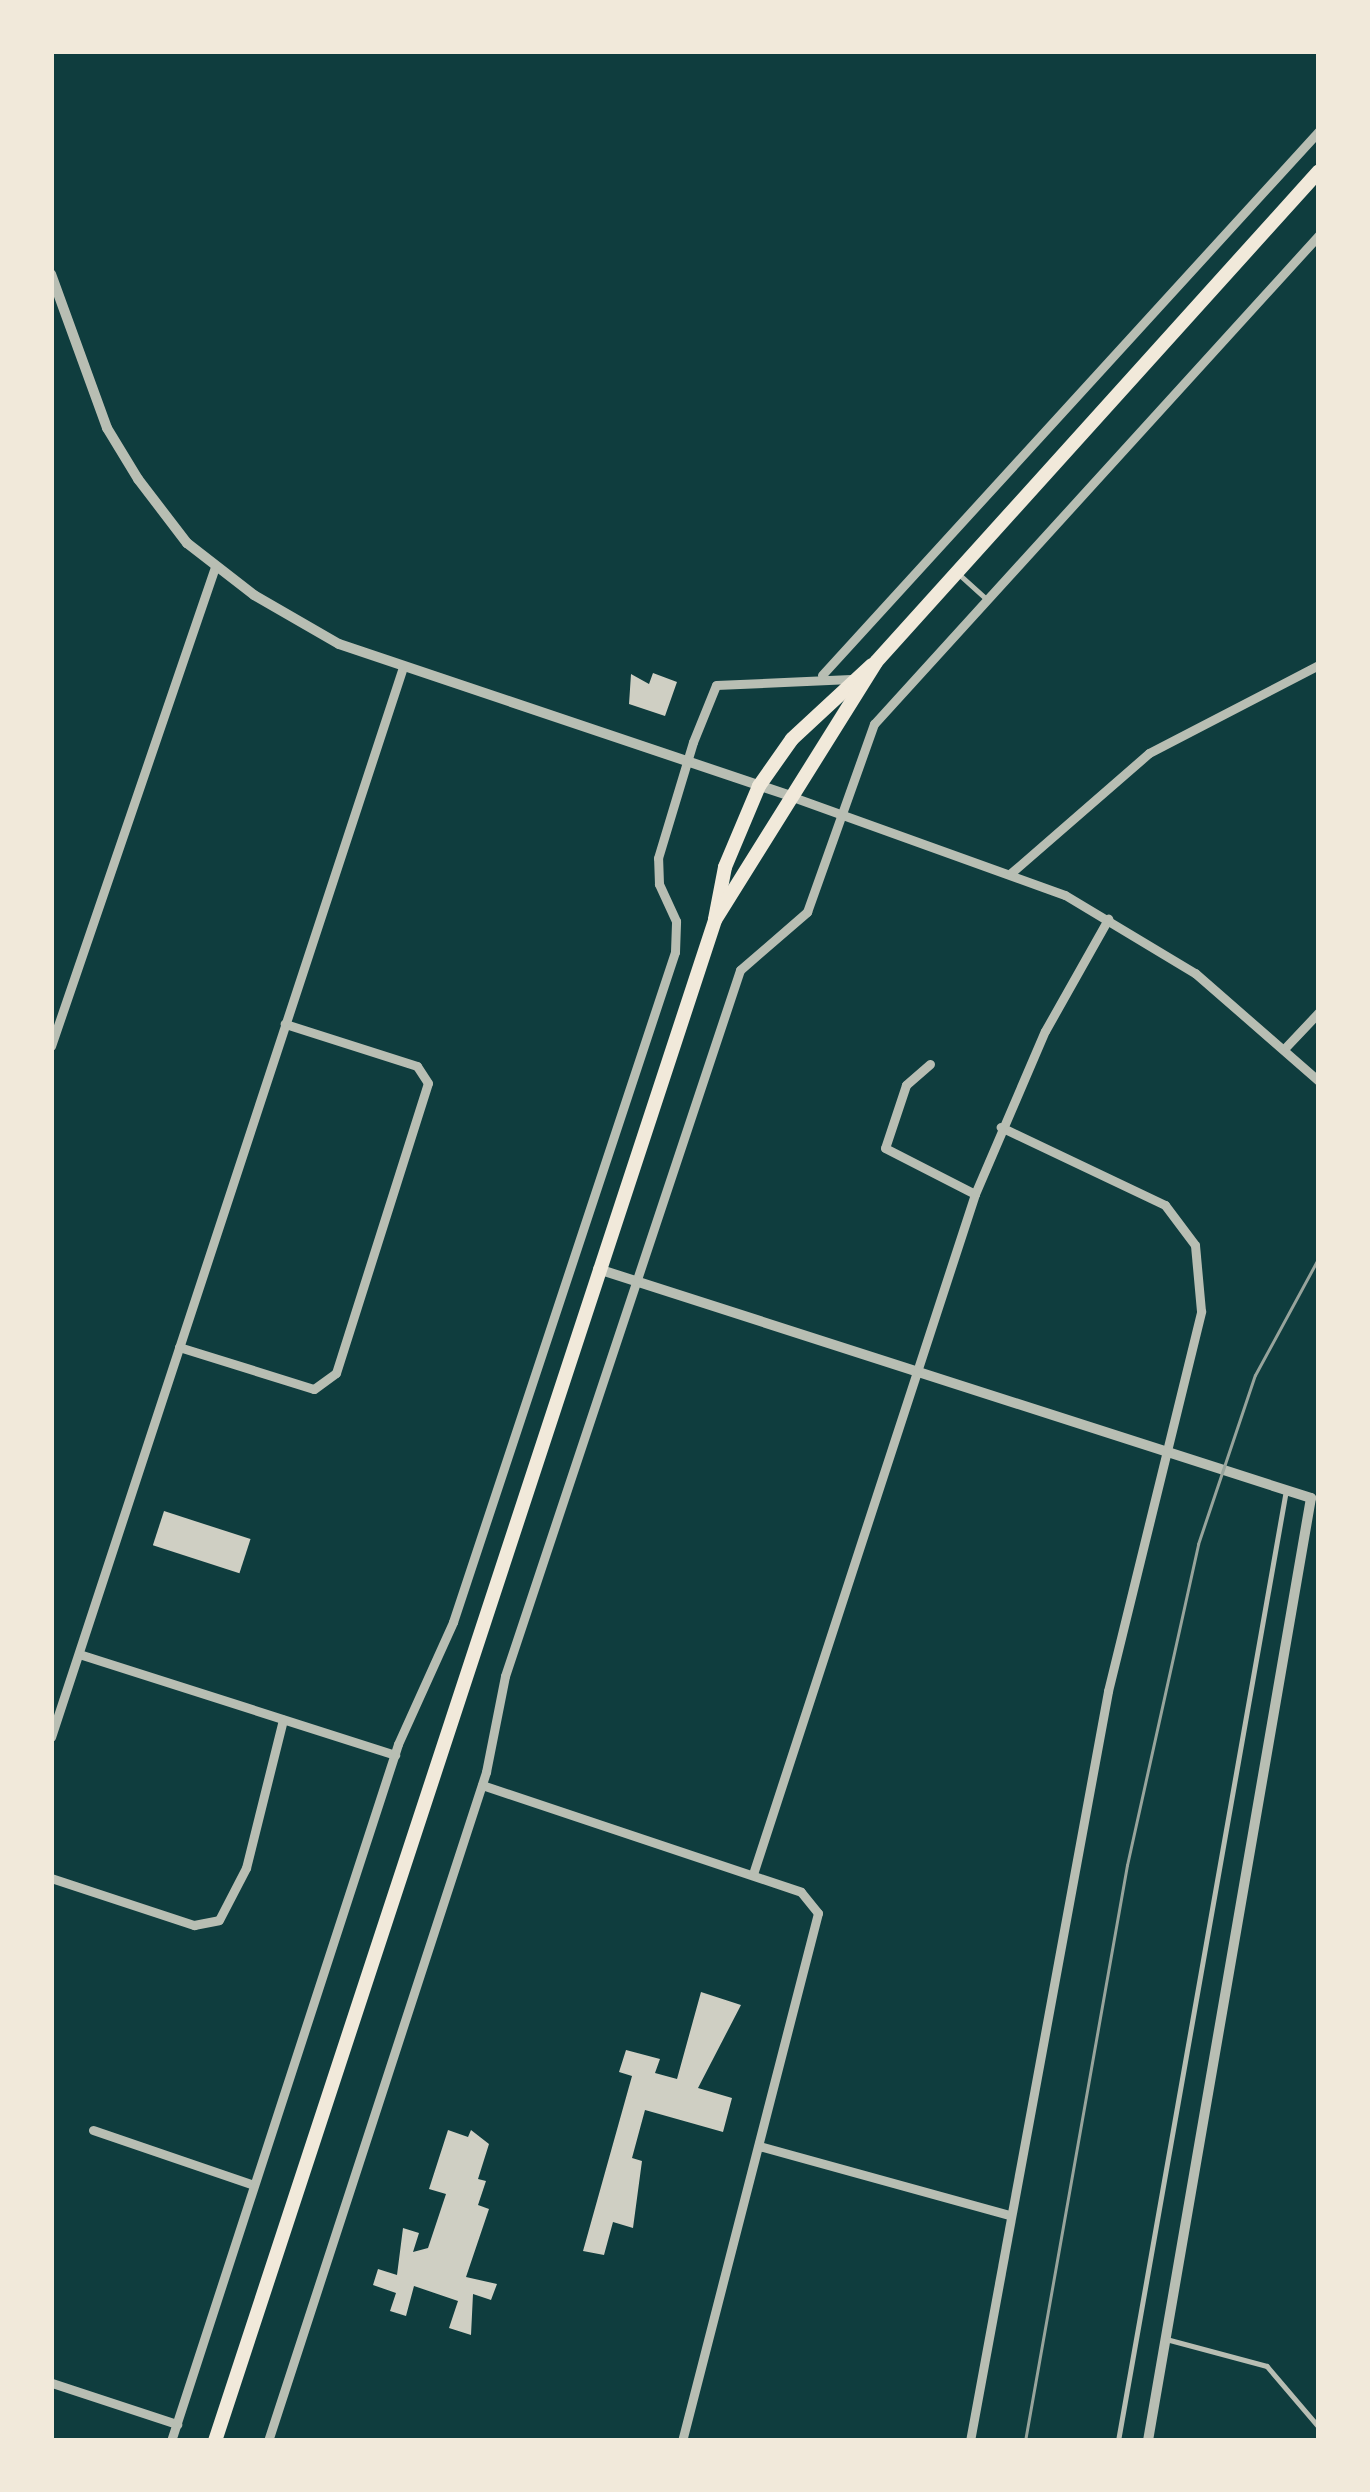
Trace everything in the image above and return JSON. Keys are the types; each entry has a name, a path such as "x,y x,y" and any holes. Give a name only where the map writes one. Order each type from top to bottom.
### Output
{"main road":[{"path":"715,920 876,662 1319,171"},
{"path":"215,2441 715,920 725,867 760,786 792,739 851,679 876,662"}],"street":[{"path":"822,675 1319,131"},
{"path":"268,2441 482,1785 505,1676 740,970 758,948 802,921 874,724 1319,235"},
{"path":"51,274 107,428 158,508 215,567 292,619 403,667 1011,873 1108,919 1195,973 1319,1082"},
{"path":"51,1046 215,567"},
{"path":"1011,873 1149,753 1319,665"},
{"path":"51,1737 403,667"},
{"path":"171,2441 395,1755 453,1622 675,952 676,921 656,873 686,761 716,685 822,675 851,679"},
{"path":"753,1874 975,1194 1001,1127 1108,919"},
{"path":"1284,1049 1319,1012"},
{"path":"179,1347 314,1389 337,1369 428,1083 417,1066 285,1024"},
{"path":"930,1064 906,1085 885,1148 975,1194"},
{"path":"970,2441 1094,1762 1163,1451 1202,1311 1195,1245 1146,1193 1001,1127"},
{"path":"598,1269 1315,1499 1148,2441"},
{"path":"79,1654 395,1755"},
{"path":"51,1878 194,1925 219,1920 246,1868 283,1720"},
{"path":"482,1785 753,1874 800,1892 818,1913 682,2441"},
{"path":"93,2130 254,2185"},
{"path":"759,2146 1010,2215"},
{"path":"52,2384 177,2424"}],"lane":[{"path":"956,571 987,599"},
{"path":"1118,2441 1286,1490"},
{"path":"1164,2339 1267,2366 1319,2427"}],"building":[{"path":"653,673 677,682 665,716 629,704 631,674 649,684"},
{"path":"164,1511 251,1539 239,1573 153,1545"},
{"path":"701,1992 741,2005 698,2088 732,2098 723,2132 645,2110 632,2158 642,2161 633,2228 613,2222 604,2255 583,2251 632,2076 619,2072 626,2050 660,2059 655,2073 677,2079"},
{"path":"448,2130 468,2137 471,2130 489,2144 478,2179 486,2181 478,2205 489,2209 466,2277 497,2284 491,2300 473,2294 471,2335 449,2328 458,2301 414,2286 406,2316 390,2311 396,2293 373,2285 378,2269 397,2275 403,2228 419,2233 413,2252 428,2248 446,2194 429,2189"}],"tram line":[{"path":"1025,2441 1127,1865 1198,1544 1255,1375 1319,1257"}]}
